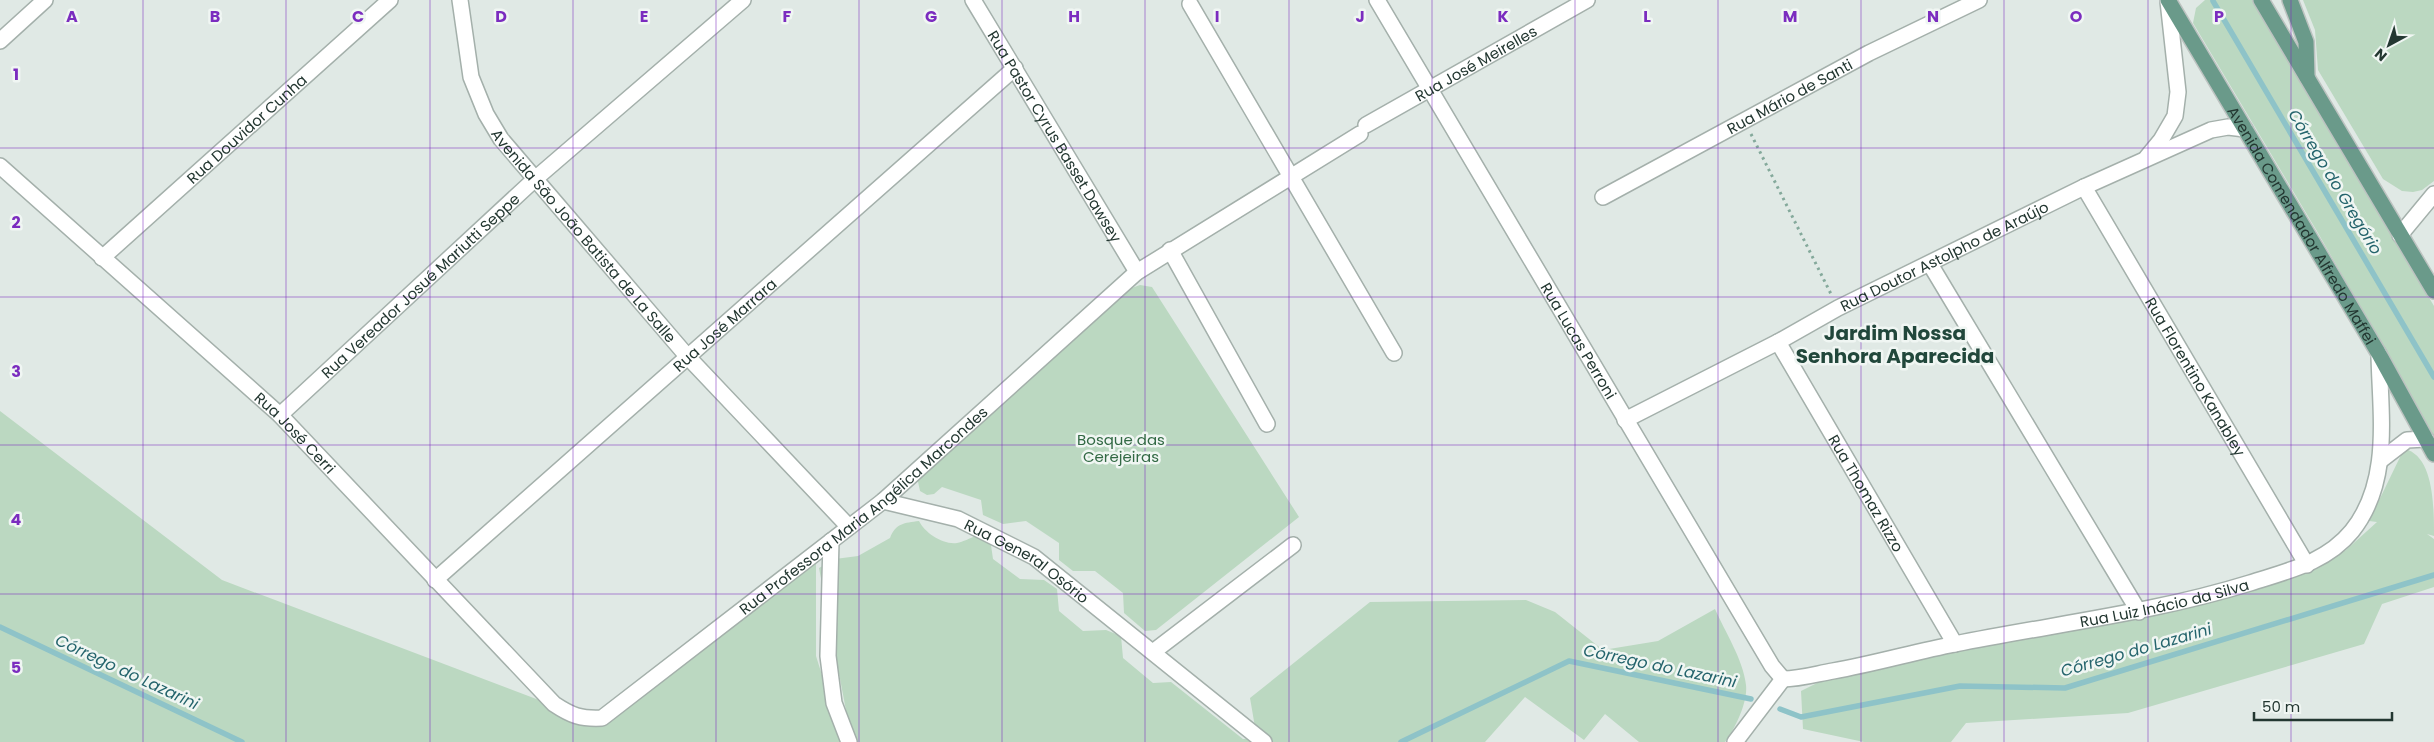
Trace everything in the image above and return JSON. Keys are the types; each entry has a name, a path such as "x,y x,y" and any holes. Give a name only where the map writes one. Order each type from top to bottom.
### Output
{"main road":[{"path":"2168,0 2185,0"},
{"name":"Avenida Comendador Alfredo Maffei","path":"2168,0 2379,354 2434,454"},
{"path":"2261,0 2434,291"},
{"path":"2290,0 2306,42 2307,78"}],"street":[{"path":"0,42 46,0"},
{"name":"Rua Douvidor Cunha","path":"102,258 390,0"},
{"name":"Avenida São João Batista de La Salle","path":"460,0 472,77 486,114 501,139 687,356 849,527"},
{"name":"Rua Vereador Josué Mariutti Seppe","path":"280,415 535,179 743,0"},
{"name":"Rua Pastor Cyrus Basset Dawsey","path":"973,0 1137,272"},
{"name":"Rua Lucas Perroni","path":"1377,0 1772,666 1783,678"},
{"name":"Rua José Meirelles","path":"1292,178 1363,130 1587,0"},
{"name":"Rua Mário de Santi","path":"1602,197 1868,53 1979,0"},
{"path":"2143,162 2161,140 2175,116 2178,92 2168,0"},
{"path":"1190,4 1394,352"},
{"name":"Rua José Marrara","path":"435,580 1015,68"},
{"name":"Rua Doutor Astolpho de Araújo","path":"1625,420 1778,342 1838,308 2084,187 2211,130 2228,127 2245,129"},
{"name":"Rua José Cerri","path":"0,166 280,415 554,704 572,716"},
{"name":"Rua Professora Maria Angélica Marcondes","path":"572,716 602,718 883,501 1137,272 1170,250 1292,178"},
{"name":"Rua Florentino Kanabley","path":"2084,187 2307,565"},
{"path":"2400,235 2434,194"},
{"path":"1170,250 1267,424"},
{"path":"1930,264 2138,612"},
{"name":"Rua Thomaz Rizzo","path":"1778,342 1955,644"},
{"name":"Rua Luiz Inácio da Silva","path":"1783,678 1794,679 1955,644 2138,612 2208,596 2307,565 2338,546 2354,529 2371,496 2382,460 2379,354"},
{"path":"2382,460 2408,440 2426,439"},
{"name":"Rua General Osório","path":"883,501 958,519 1034,557 1264,742"},
{"path":"830,541 828,656 834,703 849,742"},
{"path":"1154,652 1293,545"},
{"path":"1735,742 1783,678"}],"path":[{"path":"1744,121 1838,308"}],"green space":[{"path":"2205,0 2252,0 2254,2 2434,306 2434,436 2318,233 2193,23 2196,8"},
{"path":"2303,0 2434,0 2434,181 2422,190 2413,192 2402,191 2383,179 2318,70 2315,30"},
{"name":"Bosque das Cerejeiras","path":"1140,285 1152,287 1299,517 1156,630 1145,631 1124,613 1123,593 1095,571 1073,571 1059,560 1059,543 1026,521 1003,524 983,515 981,500 942,487 934,494 927,495 920,491 917,477 1129,289"},
{"path":"0,411 222,580 589,719 816,545 816,656 843,742 0,742"},
{"path":"2408,450 2417,455 2423,464 2431,486 2434,536 2427,534 2434,539 2434,587 2382,604 2364,644 2128,713 1966,723 1951,742 1864,742 1803,729 1801,691 1817,683 1948,649 2139,619 2306,571 2346,550 2377,522 2369,521 2402,453"},
{"path":"919,521 930,534 946,542 962,542 976,536 991,545 993,559 1020,579 1044,580 1057,589 1059,611 1083,631 1106,630 1121,636 1123,658 1153,683 1171,682 1243,739 1260,738 1264,742 852,742 819,568 835,559 858,556 890,538 895,529 901,525"},
{"path":"1526,600 1555,612 1603,650 1658,641 1715,609 1738,656 1746,685 1743,707 1729,737 1725,742 1639,742 1605,714 1584,740 1525,697 1485,742 1273,742 1255,727 1250,698 1370,602"}],"waterway":[{"name":"Córrego do Gregório","path":"2213,1 2434,377"},
{"name":"Córrego do Lazarini","path":"1780,709 1801,717 1960,686 2065,688 2434,575"},
{"name":"Córrego do Lazarini","path":"0,627 242,742"},
{"name":"Córrego do Lazarini","path":"1401,742 1569,661 1751,699"}],"district":[{"name":"Jardim Nossa Senhora Aparecida","path":"1895,344"}]}
